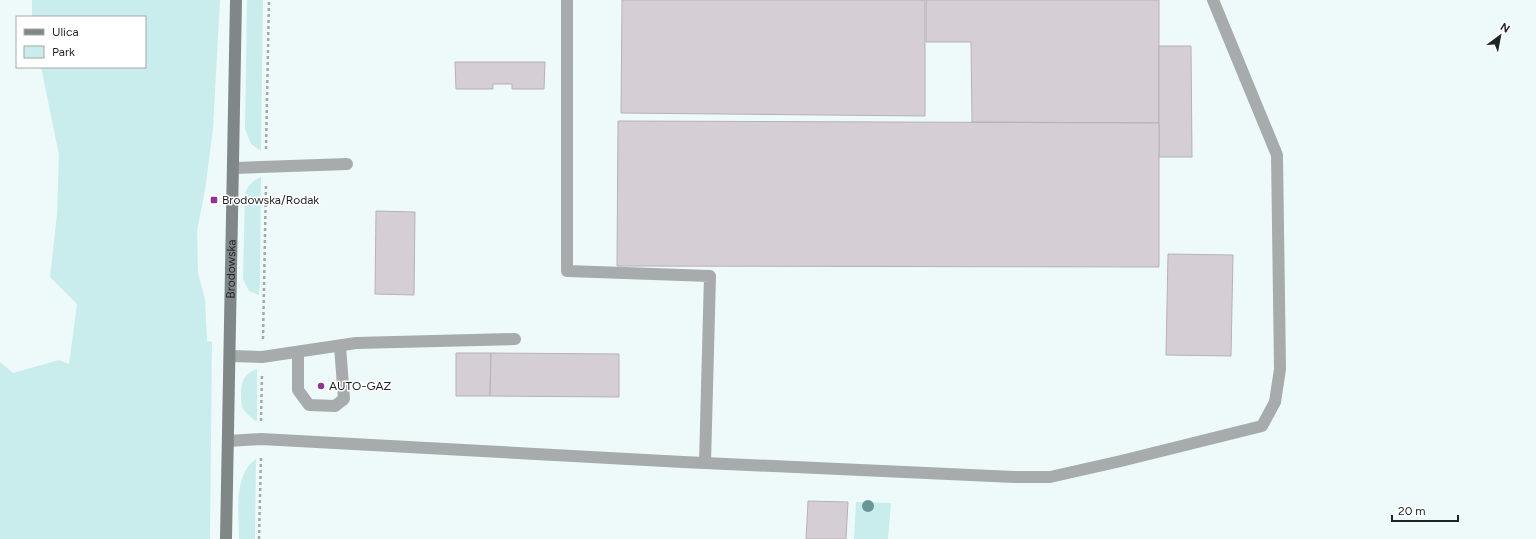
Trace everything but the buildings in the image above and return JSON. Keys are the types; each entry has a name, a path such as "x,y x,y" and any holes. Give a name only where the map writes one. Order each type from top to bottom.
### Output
{"street":[{"name":"Brodowska","path":"226,539 236,0"}],"lane":[{"path":"567,0 567,271 710,276 705,463"},
{"path":"228,441 261,439 705,463 1014,477 1050,477 1262,426 1275,402 1280,369 1277,155 1212,0"},
{"path":"234,168 347,164"},
{"path":"230,356 262,357 356,344 515,339"},
{"path":"298,352 298,390 309,405 335,406 344,399 340,346"}],"path":[{"path":"259,539 269,0"}],"green space":[{"path":"32,0 220,0 213,129 205,190 197,231 198,273 205,299 207,341 212,342 210,539 0,539 0,362 13,373 59,360 69,364 77,304 50,277 57,214 59,155 41,68 146,68 146,16 32,16"},
{"path":"247,0 263,0 261,151 251,144 245,129"},
{"path":"261,177 259,295 249,291 243,279 245,194 247,188 255,180"},
{"path":"257,369 257,422 243,409 241,403 241,393 244,378 249,373"},
{"path":"256,459 255,539 239,539 238,507 241,485 244,474"},
{"path":"856,502 891,503 888,539 854,539"}],"place":[{"name":"Brodowska/Rodak","path":"214,200"},
{"name":"AUTO-GAZ","path":"321,386"}]}
